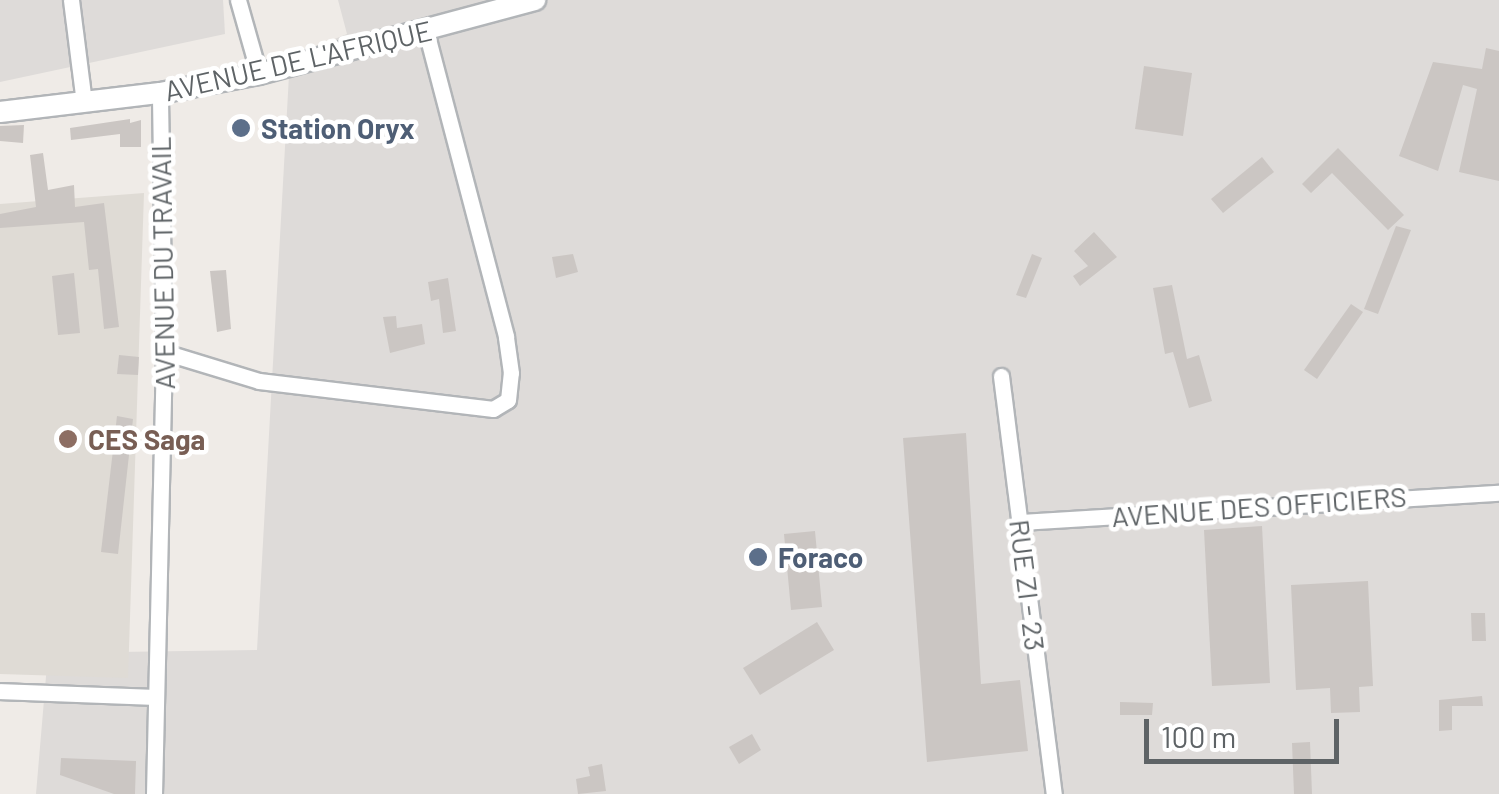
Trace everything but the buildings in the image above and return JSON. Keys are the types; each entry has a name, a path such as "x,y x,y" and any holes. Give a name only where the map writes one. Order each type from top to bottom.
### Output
{"main road":[{"name":"AVENUE DE L'AFRIQUE","path":"0,112 160,93 258,74 534,0"}],"street":[{"path":"71,0 84,103"},
{"path":"238,0 258,74"},
{"path":"164,352 259,381 493,409 508,400 512,373 506,336 426,31"},
{"name":"AVENUE DU TRAVAIL","path":"154,794 164,352 160,93"},
{"name":"RUE ZI - 23","path":"1001,376 1054,794"},
{"name":"AVENUE DES OFFICIERS","path":"1020,522 1314,500 1499,493"},
{"path":"0,691 155,696"}],"shaded area":[{"path":"0,0 223,0 225,34 0,82"},
{"path":"338,0 1499,0 1499,794 36,794 48,653 257,650 290,57 347,34"},
{"name":"CES Saga","path":"144,193 128,678 0,674 0,204"}],"place":[{"name":"Station Oryx","path":"241,128"},
{"name":"CES Saga","path":"68,439"},
{"name":"Foraco","path":"758,557"}]}
